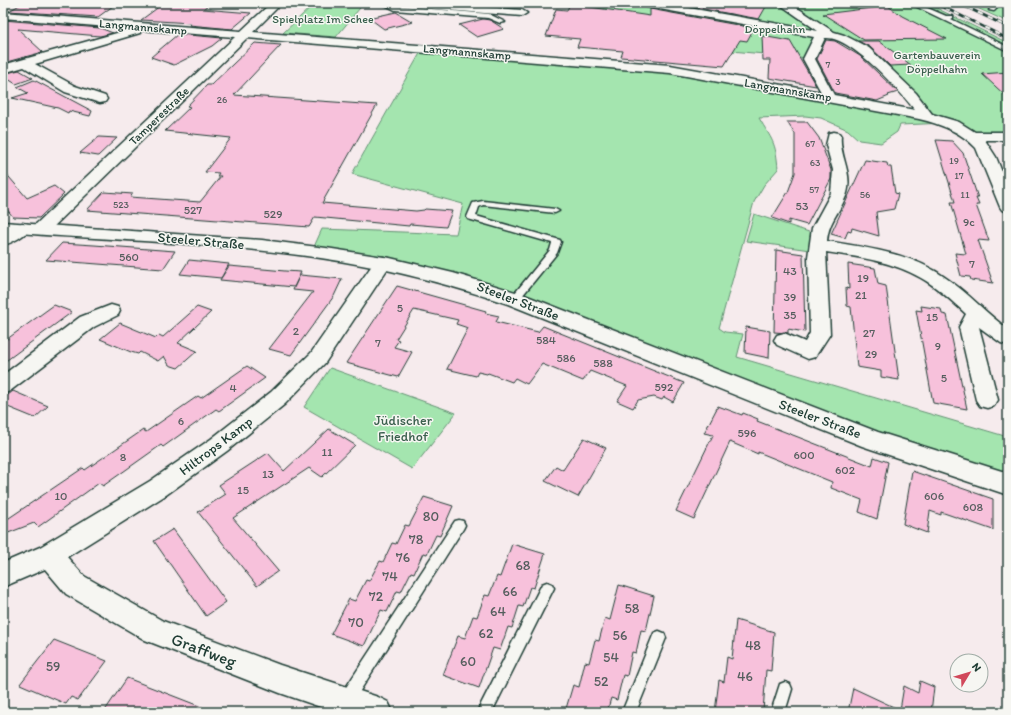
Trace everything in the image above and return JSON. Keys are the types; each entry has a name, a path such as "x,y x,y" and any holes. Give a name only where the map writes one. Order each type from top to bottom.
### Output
{"main road":[{"name":"Steeler Straße","path":"3,226 290,249 383,262 472,284 515,299 871,439 1008,484"}],"street":[{"name":"Tamperestraße","path":"3,240 31,229 277,3"},
{"path":"399,3 522,13"},
{"path":"643,3 840,37 865,52 910,96 926,116"},
{"path":"783,3 825,35"},
{"name":"Langmannskamp","path":"3,15 147,28 670,69 926,116 946,123 970,136"},
{"path":"3,69 147,28"},
{"path":"825,35 809,59 828,93 827,97"},
{"path":"25,62 42,75 69,89 100,99"},
{"path":"784,340 808,352 820,334 818,245 820,228 838,193 841,170 833,145 834,136"},
{"path":"970,136 1008,136"},
{"path":"970,136 982,146 1008,207"},
{"path":"818,245 887,258 916,267 940,282 1008,338"},
{"name":"Hiltrops Kamp","path":"3,575 49,555 191,466 278,398 318,358 383,262"},
{"path":"3,386 87,322 110,311"},
{"path":"981,316 972,319 969,327 987,400"},
{"name":"Graffweg","path":"49,555 75,585 155,631 280,680 346,700 378,712"}],"lane":[{"path":"384,3 395,8 489,16 502,22"},
{"path":"912,3 1008,49"},
{"path":"992,10 994,8 993,3"},
{"path":"946,18 953,17"},
{"path":"515,299 554,251 557,242 471,217 476,205 483,203 555,212"},
{"path":"346,700 459,525"},
{"path":"484,712 547,588"},
{"path":"629,712 659,638"},
{"path":"778,712 785,689"}],"green space":[{"name":"Spielplatz Im Schee","path":"315,3 364,3 336,37 283,33"},
{"path":"592,3 926,3 1008,43 1008,136 971,136 946,123 900,125 897,132 881,143 859,140 848,130 821,118 805,116 759,118 775,147 778,169 764,185 754,202 719,328 725,332 743,334 737,357 1008,437 1008,481 515,299 313,249 322,229 456,234 463,204 352,174 423,48 671,69 926,116 852,43 820,35 808,58 578,37"},
{"path":"966,3 1008,3 1008,22"},
{"path":"754,214 812,233 810,250 746,241"},
{"name":"Jüdischer Friedhof","path":"330,368 456,413 412,469 304,407"}],"building":[{"path":"23,3 117,3 98,17 9,11"},
{"path":"164,3 208,5 203,9 251,13 232,29 189,25 191,23 141,20"},
{"path":"670,3 768,3 759,19"},
{"path":"570,4 650,16 650,9 754,28 747,41 740,40 724,66 621,57 623,51 577,47 580,39 546,36 556,9 567,10"},
{"path":"888,6 902,16 947,39 864,40 823,14"},
{"path":"396,12 413,22 384,29 369,18"},
{"path":"483,19 490,20 504,29 477,37 459,25"},
{"path":"3,20 100,28 113,33 100,36 18,29 43,52 3,63"},
{"path":"178,34 222,38 212,46 174,65 151,57"},
{"path":"762,36 790,41 816,86 769,78 770,60 763,60"},
{"path":"826,40 835,41 860,56 898,92 877,101 835,93 817,59"},
{"path":"858,41 879,41 911,65 890,66 870,47"},
{"path":"255,43 281,45 234,95 377,105 322,203 416,211 425,209 452,211 446,227 410,224 409,226 315,217 309,227 87,210 104,192 133,194 130,197 200,202 221,176 217,176 219,173 205,172 231,138 165,131 190,107 187,106 207,85 211,85"},
{"path":"19,70 33,78 16,84 3,76 3,74"},
{"path":"1008,72 1008,98 982,74"},
{"path":"34,80 92,111 90,116 69,111 68,113 58,108 12,98 28,93 17,87"},
{"path":"787,122 807,122 819,138 831,170 831,179 807,225 789,220 789,224 772,218 788,192 795,173 795,134"},
{"path":"99,137 117,138 98,156 80,153"},
{"path":"936,140 952,141 963,153 978,198 976,198 979,205 976,205 989,241 978,240 993,283 971,280 970,277 961,276 955,253 966,254 951,202 955,202"},
{"path":"865,160 887,163 888,167 891,167 895,193 898,194 894,209 876,212 879,236 852,228 851,232 848,231 845,238 831,234"},
{"path":"3,170 27,198 54,186 64,194 39,218 13,217 3,204"},
{"path":"62,243 175,251 163,269 46,260"},
{"path":"776,250 803,254 805,332 788,329 788,333 774,332"},
{"path":"189,260 229,264 221,278 180,274"},
{"path":"848,264 875,268 878,284 886,286 899,380 881,377 881,371 857,367 851,307 847,306 846,288 849,289"},
{"path":"229,266 301,272 294,287 220,280"},
{"path":"300,275 342,279 334,296 291,355 269,349 313,292 293,290"},
{"path":"397,286 486,311 485,313 499,316 496,322 538,332 543,326 684,383 673,402 664,397 662,400 654,397 638,400 633,408 617,401 627,386 590,371 583,381 542,364 527,384 515,378 512,382 488,373 478,372 476,376 447,369 468,328 456,324 458,320 414,310 396,339 399,340 394,347 412,352 398,377 346,363"},
{"path":"54,305 72,312 3,363 3,342"},
{"path":"921,306 941,309 942,314 947,315 967,409 933,403 916,310 922,311"},
{"path":"197,307 211,312 178,343 197,351 178,368 169,365 164,356 158,361 140,352 138,354 131,352 100,339 120,323 156,338 159,335 163,337"},
{"path":"746,327 770,331 769,358 745,353"},
{"path":"247,366 265,378 219,411 216,409 163,447 161,445 103,486 99,483 38,527 34,523 3,535 3,520 9,518 83,468 85,470 143,430 146,432 198,396 201,398"},
{"path":"13,391 48,406 35,418 3,405 3,399"},
{"path":"718,406 742,415 743,413 758,419 757,421 872,466 874,457 888,462 877,519 859,512 862,500 831,488 832,482 730,442 694,519 676,511 713,435 704,433"},
{"path":"329,429 355,445 322,477 309,468 233,518 278,571 257,586 198,512 226,494 219,485 268,453 284,471"},
{"path":"584,438 606,448 578,497 545,481 556,466 563,470"},
{"path":"912,471 993,499 993,530 941,512 941,515 930,511 927,533 903,524"},
{"path":"424,497 453,506 440,536 436,535 427,554 423,553 414,573 411,572 401,592 397,591 387,612 381,610 364,646 331,634 349,599 355,601 366,580 369,581 380,561 383,562 392,543 396,544 405,525 409,526"},
{"path":"173,529 226,602 206,616 154,541"},
{"path":"512,544 545,554 534,588 530,587 523,607 519,606 512,628 508,627 500,650 493,648 479,688 443,675 458,636 465,638 473,616 477,617 485,595 489,596 497,576 500,577"},
{"path":"619,585 654,596 646,631 641,630 636,653 632,652 627,676 623,675 617,700 611,698 607,712 565,712 573,685 579,687 585,662 589,663 595,640 599,641 605,618 610,620"},
{"path":"736,620 774,632 771,671 766,670 763,712 715,712 719,680 724,682 727,657 732,659"},
{"path":"54,640 107,661 78,700 71,697 66,704 20,684"},
{"path":"127,678 212,711 212,712 104,712"},
{"path":"920,681 934,687 931,712 848,712 853,688 900,710 904,686 918,693"}],"railway":[{"path":"935,3 1008,39"},
{"path":"958,3 1008,27"}],"park label":[{"name":"Döppelhahn","path":"775,29"},
{"name":"Gartenbauverein Döppelhahn","path":"937,62"}]}
